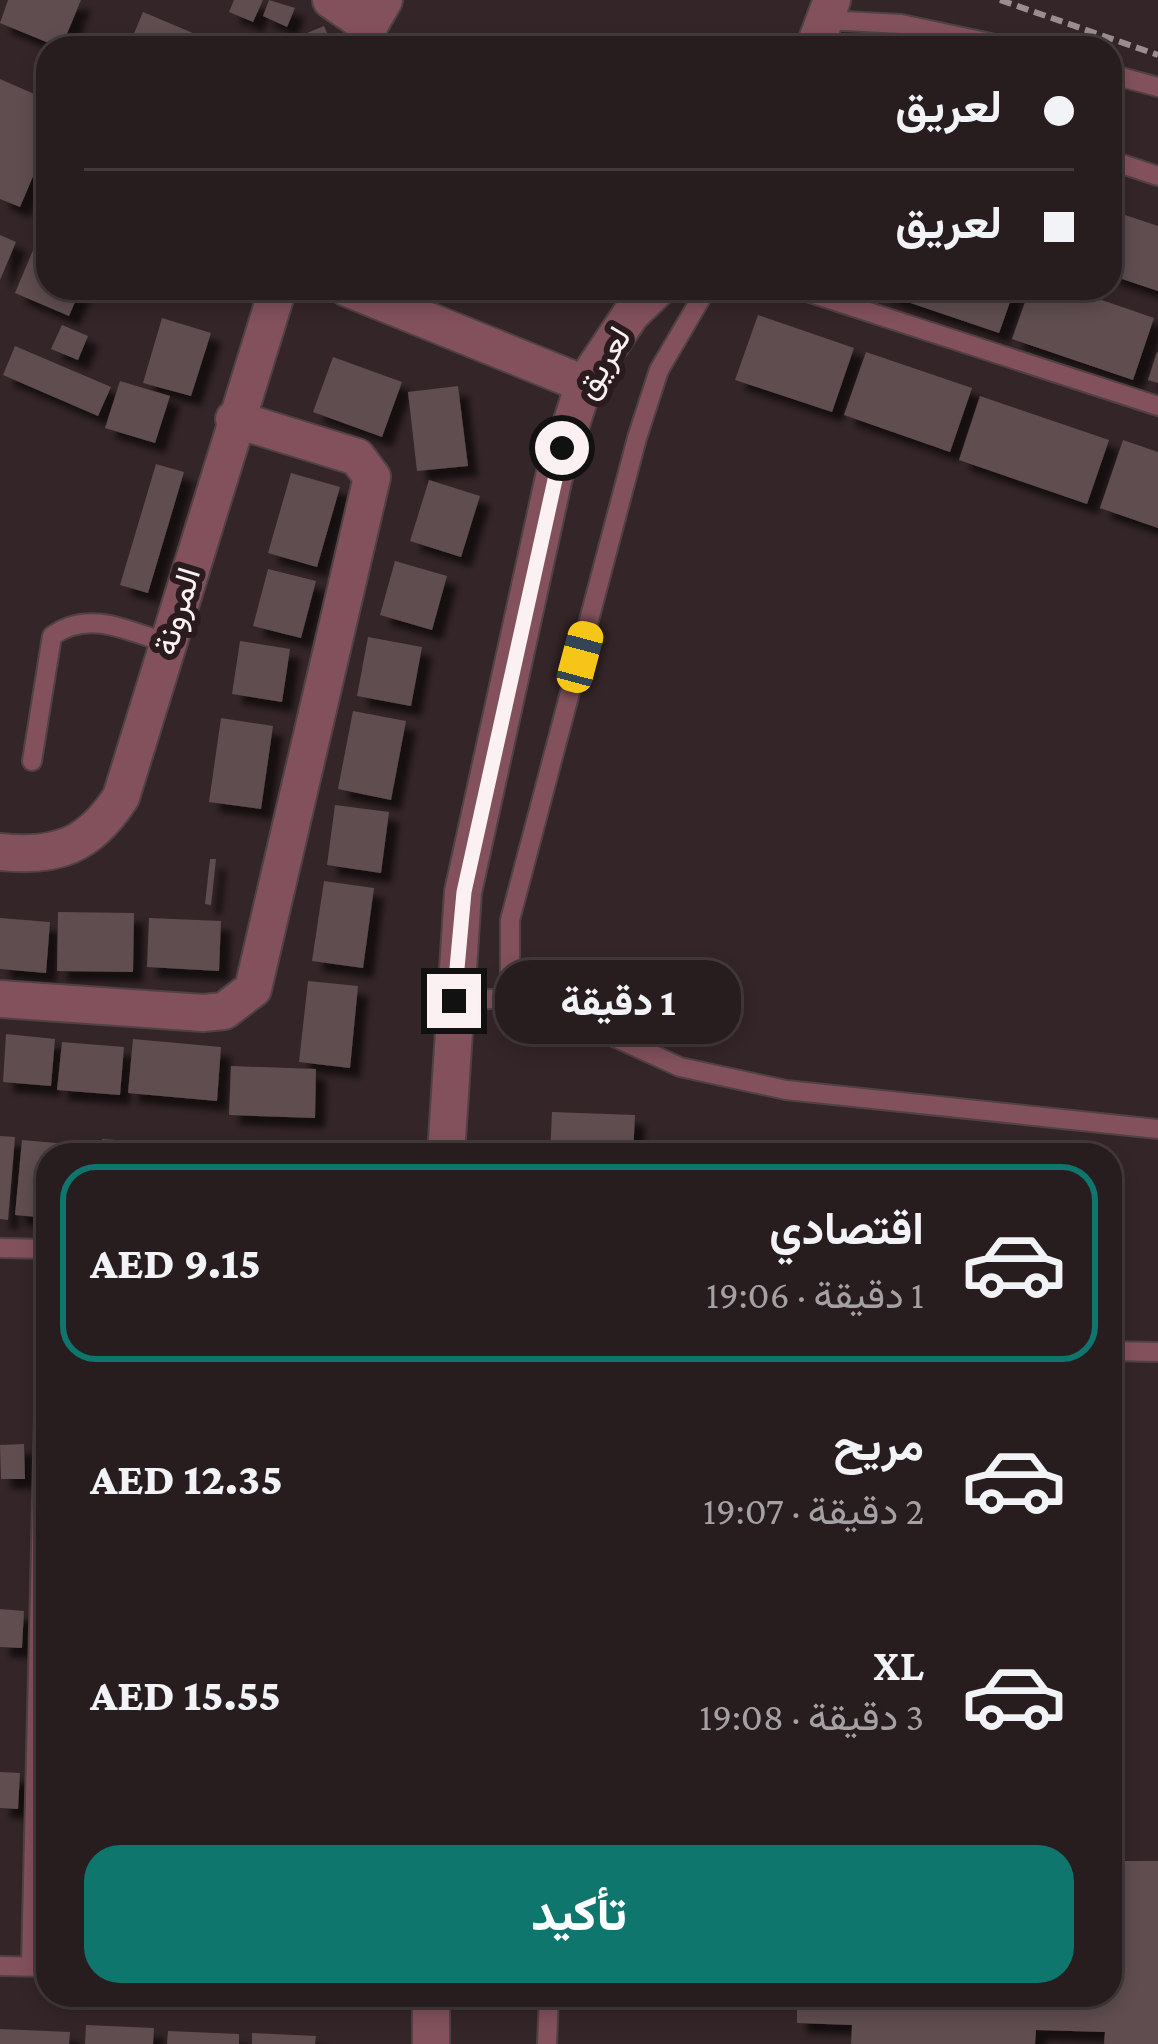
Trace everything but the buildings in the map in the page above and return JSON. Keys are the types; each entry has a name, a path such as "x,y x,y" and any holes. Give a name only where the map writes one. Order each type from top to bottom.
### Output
{"street":[{"path":"332,0 373,24"},
{"name":"المرونة","path":"0,852 56,849 97,832 121,797 233,419 274,300"},
{"path":"377,300 584,384"},
{"name":"لعريق","path":"447,1143 454,1001 468,869 554,477 584,384 646,300"},
{"path":"0,999 203,1013 224,1011 253,989 372,477 357,457 233,419"},
{"path":"430,2044 431,2007"}],"lane":[{"path":"823,17 901,24 958,36"},
{"path":"1122,77 1158,87"},
{"path":"1122,164 1158,176"},
{"name":"لعريق","path":"510,998 510,920 638,438 659,370 700,300"},
{"path":"848,300 1158,406"},
{"path":"32,761 52,636 66,625 99,622 167,643"},
{"path":"454,1001 510,998 548,1007 680,1067 786,1090 1158,1129"},
{"path":"0,1248 36,1250"},
{"path":"1122,1351 1158,1352"},
{"path":"0,1966 36,1966"},
{"path":"547,2044 549,2007"}],"path":[{"path":"1000,0 1102,36"},
{"path":"1122,43 1158,56"}],"route":[{"path":"454,1001 464,892 562,448"}]}
